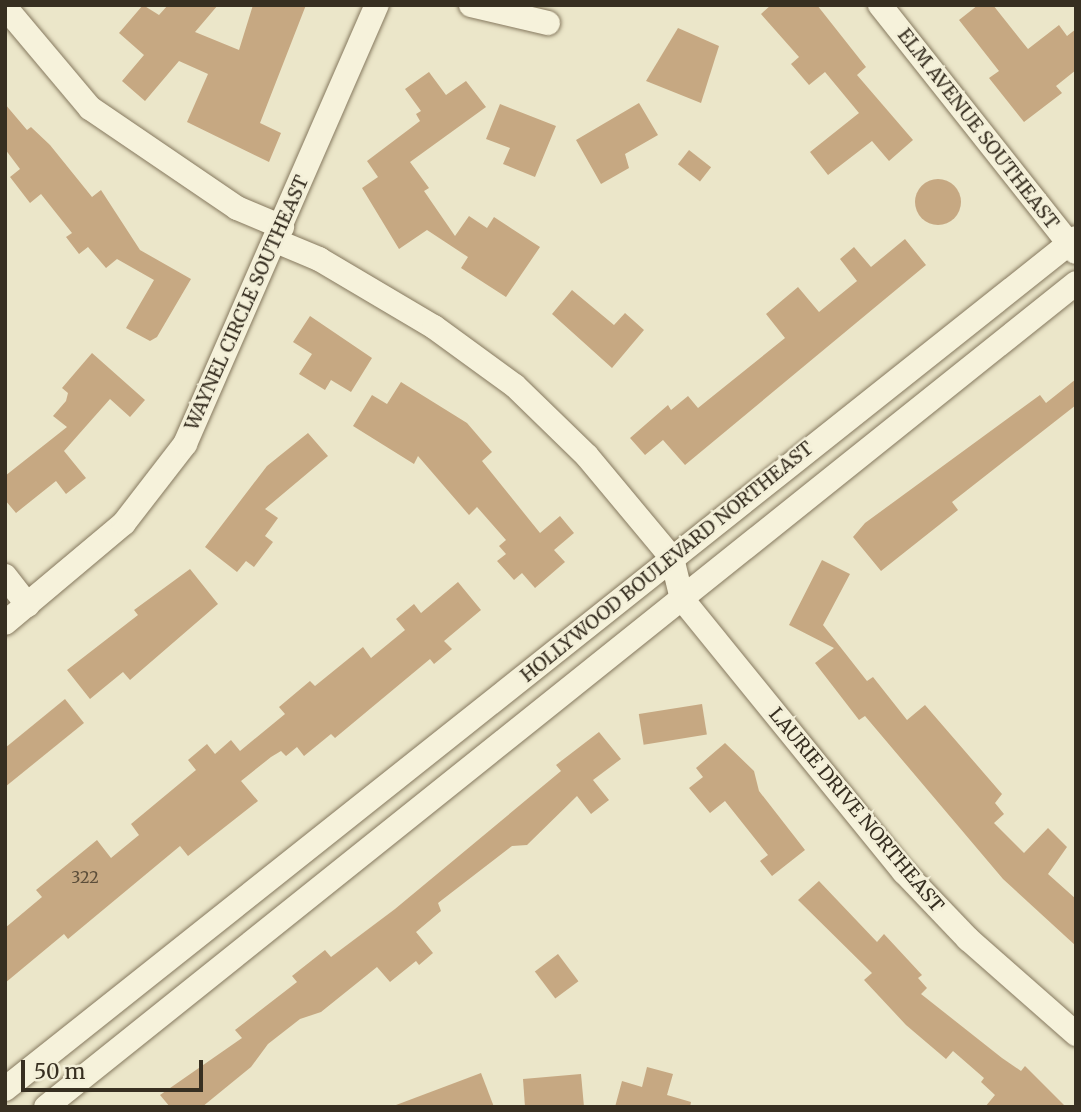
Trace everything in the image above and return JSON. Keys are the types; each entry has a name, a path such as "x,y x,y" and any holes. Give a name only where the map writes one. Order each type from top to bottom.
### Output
{"street":[{"name":"WAYNEL CIRCLE SOUTHEAST","path":"5,623 124,523 185,444 377,5"},
{"path":"471,5 548,23"},
{"name":"ELM AVENUE SOUTHEAST","path":"880,5 1073,244"},
{"path":"5,7 90,108 237,208 387,298 515,386 587,456 673,558 682,599"},
{"name":"HOLLYWOOD BOULEVARD NORTHEAST","path":"5,1089 1073,244"},
{"name":"HOLLYWOOD BOULEVARD NORTHEAST","path":"46,1107 1076,283"},
{"path":"5,576 28,605"},
{"name":"LAURIE DRIVE NORTHEAST","path":"682,599 904,872 978,948 1076,1034"},
{"path":"259,887 283,918"}],"building":[{"path":"143,5 159,15 168,5 218,5 195,32 239,50 253,5 306,5 260,123 281,133 269,162 187,122 208,74 179,61 145,101 122,81 144,55 119,33"},
{"path":"771,5 817,5 866,67 857,75 913,140 889,161 872,141 828,175 810,152 859,113 825,72 809,85 791,64 799,57 761,14"},
{"path":"978,5 993,5 1028,49 1059,25 1067,36 1076,29 1076,70 1056,86 1062,93 1024,122 989,78 999,71 959,20"},
{"path":"678,28 719,46 701,103 646,81"},
{"path":"429,72 446,95 466,81 486,107 410,162 429,188 424,191 455,236 469,216 487,228 494,217 540,247 506,297 461,268 468,257 427,230 399,249 362,188 378,177 367,161 420,121 416,114 421,111 405,89"},
{"path":"639,103 658,135 625,154 629,168 601,184 576,140"},
{"path":"5,104 27,130 31,127 50,145 92,197 101,190 140,250 191,279 157,337 150,341 126,328 154,280 117,259 106,268 88,247 79,254 66,237 72,233 41,194 30,203 10,177 20,169 5,149"},
{"path":"500,104 556,126 535,177 503,164 510,148 486,139"},
{"path":"689,150 711,167 700,181 678,164"},
{"path":"938,179 954,186 961,202 954,218 938,225 922,218 915,202 922,186"},
{"path":"905,239 926,265 685,465 663,440 645,455 630,438 668,405 671,410 688,396 698,408 785,338 766,314 798,287 819,312 857,281 840,259 854,247 871,267"},
{"path":"572,290 614,325 625,313 644,330 612,368 552,314"},
{"path":"310,316 372,358 351,392 331,380 325,390 299,374 312,354 293,342"},
{"path":"92,353 145,400 130,417 110,399 64,451 86,478 66,494 56,481 16,513 5,500 5,476 67,427 53,416 66,401 68,393 62,388"},
{"path":"1076,379 1076,405 952,502 958,510 881,571 853,537 865,523 1040,395 1046,403"},
{"path":"401,382 467,423 492,452 482,461 540,533 560,516 574,533 554,550 565,562 535,588 522,573 514,580 497,561 506,554 499,546 506,540 477,507 469,515 418,456 414,464 353,426 372,395 387,404"},
{"path":"308,433 328,456 265,509 278,518 265,536 273,542 254,567 246,561 237,572 205,547 267,466"},
{"path":"822,560 850,574 823,625 867,681 873,677 907,720 925,705 1002,794 995,803 1004,814 994,823 1024,853 1048,828 1067,847 1048,874 1076,899 1076,946 1003,879 865,716 859,720 815,663 834,648 789,625"},
{"path":"190,569 218,604 130,680 123,672 90,699 67,670 138,615 134,610"},
{"path":"458,582 481,610 444,641 452,649 434,664 430,659 335,738 331,734 304,756 297,747 286,756 281,751 271,757 241,781 258,801 188,856 180,846 68,939 64,934 5,983 5,928 42,897 36,890 97,840 111,858 139,835 131,824 196,770 188,760 207,744 215,754 231,740 240,751 285,714 279,707 310,681 315,686 363,647 371,658 405,630 396,619 414,604 421,613"},
{"path":"65,699 84,723 5,787 5,748"},
{"path":"702,704 707,735 644,745 639,714"},
{"path":"599,732 621,759 593,780 609,800 591,814 577,796 527,845 512,846 438,903 441,911 416,932 433,953 419,965 416,961 390,982 377,967 321,1012 300,1019 268,1044 251,1067 202,1107 170,1107 160,1095 242,1038 235,1030 297,982 292,976 325,950 331,957 395,909 561,771 556,765"},
{"path":"725,743 754,771 759,791 805,850 772,876 760,861 768,855 725,801 710,813 689,788 703,777 696,768"},
{"path":"819,881 877,942 884,934 922,975 918,978 927,988 921,994 1002,1058 1021,1071 1025,1066 1066,1107 985,1107 995,1095 981,1082 984,1078 953,1051 946,1059 906,1025 864,980 872,973 798,900"},
{"path":"558,954 578,981 555,999 535,971"},
{"path":"647,1067 673,1074 667,1095 691,1102 690,1107 615,1107 622,1081 642,1087"},
{"path":"481,1073 494,1107 396,1107 396,1105"},
{"path":"581,1074 584,1107 525,1107 523,1079"}]}
